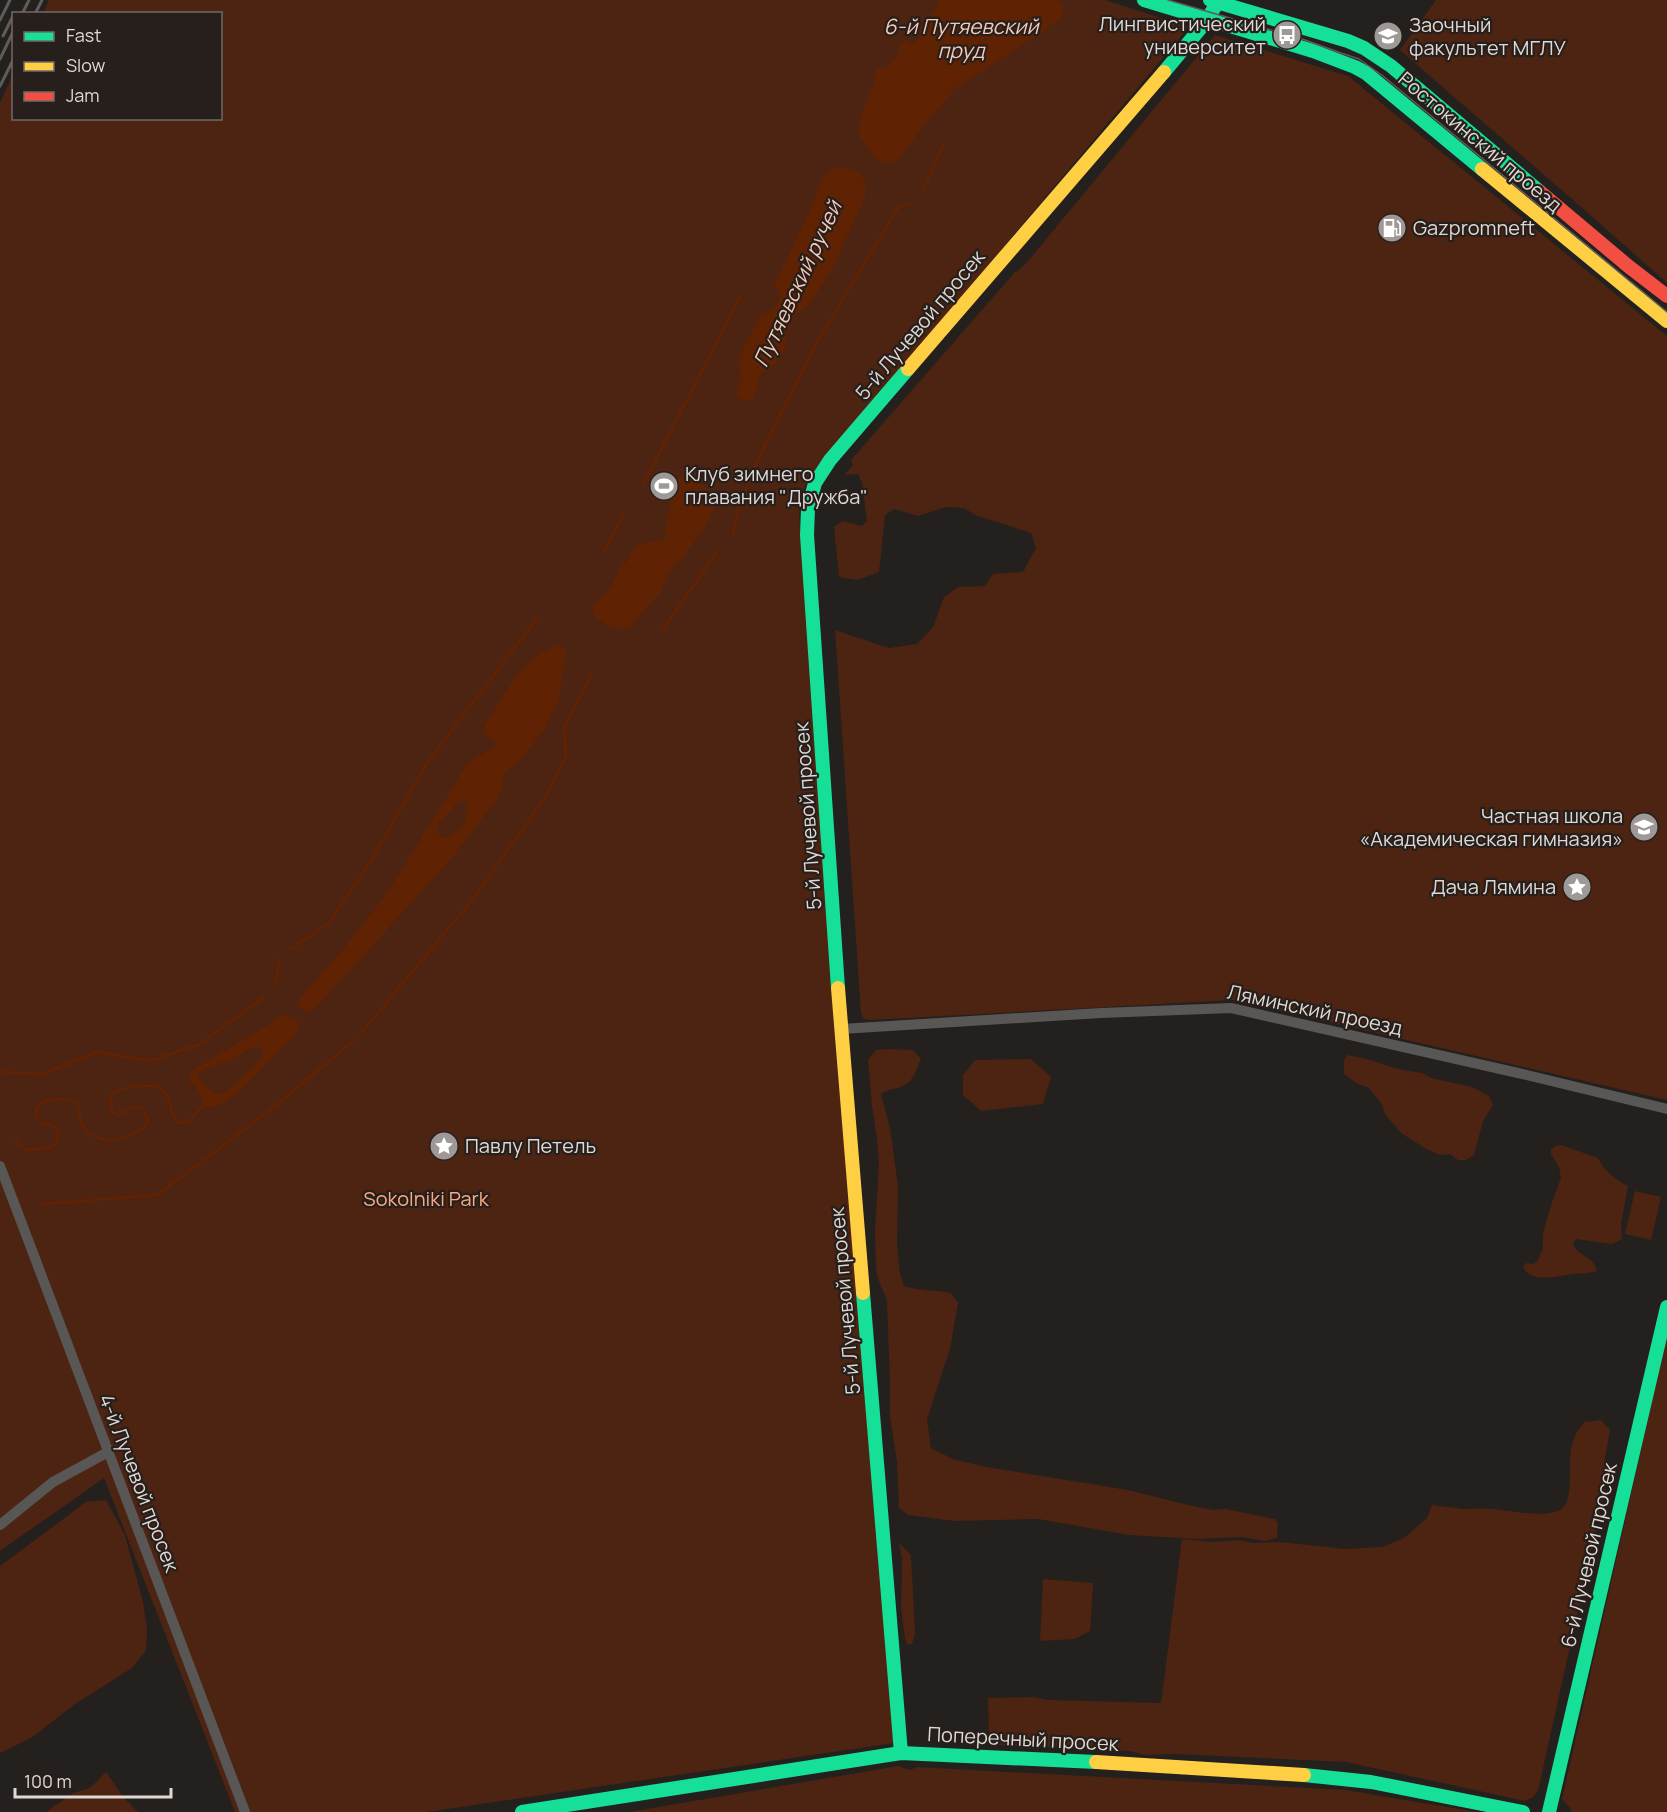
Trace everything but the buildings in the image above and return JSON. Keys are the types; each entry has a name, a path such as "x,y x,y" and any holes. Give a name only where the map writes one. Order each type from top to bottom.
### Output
{"street":[{"name":"Ростокинский проезд","path":"1144,0 1327,56 1366,73 1667,321"},
{"name":"Ростокинский проезд","path":"1214,1 1348,41 1377,56 1619,259 1667,296"},
{"name":"5-й Лучевой просек","path":"901,1753 841,1029 807,535 808,509 815,483 830,460 1139,102 1207,19 1214,1"},
{"name":"Ляминский проезд","path":"841,1029 1101,1013 1231,1008 1667,1109"},
{"name":"4-й Лучевой просек","path":"0,1166 245,1812"},
{"name":"6-й Лучевой просек","path":"1549,1812 1667,1307"},
{"path":"0,1525 53,1482 108,1452"},
{"name":"Поперечный просек","path":"522,1812 901,1753 1102,1762 1334,1777 1371,1782 1522,1812"}],"green space":[{"name":"Sokolniki Park","path":"49,0 1105,0 1189,27 817,468 804,488 799,514 894,1743 427,1812 235,1812 104,1478 0,1551 0,103 12,76 12,120 222,120 222,12 43,12"},
{"path":"1436,0 1667,0 1667,283 1400,50"},
{"path":"1215,35 1348,76 1667,336 1667,1100 1233,1000 871,1020 864,1019 861,1013 835,630 889,648 917,644 933,627 944,597 958,587 985,586 993,574 1023,572 1036,548 1031,533 975,515 964,508 946,507 918,516 894,509 885,515 879,572 858,580 839,577 834,527 842,521 862,526 867,521 862,483 858,474 844,475 853,465 851,460 1015,272 1028,261"},
{"path":"876,1050 912,1050 921,1058 915,1074 907,1084 881,1094 890,1128 898,1186 897,1246 900,1273 904,1286 951,1293 958,1303 950,1349 927,1419 931,1448 953,1459 987,1467 1128,1490 1213,1510 1226,1509 1275,1519 1278,1523 1277,1538 1266,1541 1242,1537 1195,1539 1129,1535 1038,1519 954,1521 908,1515 899,1508 897,1462 890,1417 887,1300 876,1268 875,1232 879,1163 868,1059"},
{"path":"1347,1055 1472,1087 1489,1096 1493,1105 1483,1121 1474,1155 1466,1160 1458,1160 1450,1154 1440,1155 1401,1133 1385,1114 1382,1104 1369,1088 1356,1083 1344,1074 1344,1060"},
{"path":"1031,1059 1051,1077 1043,1104 981,1111 963,1095 963,1075 975,1060"},
{"path":"1561,1145 1598,1158 1610,1174 1628,1186 1621,1224 1622,1239 1612,1244 1576,1239 1573,1243 1575,1248 1592,1261 1597,1271 1553,1277 1532,1276 1523,1267 1526,1263 1537,1262 1543,1248 1543,1233 1561,1178 1551,1149"},
{"path":"1635,1191 1661,1197 1651,1240 1625,1234"},
{"path":"1667,1335 1667,1812 1571,1812 1562,1799"},
{"path":"1601,1420 1610,1430 1604,1464 1610,1466 1538,1791 1533,1797 1525,1801 1346,1762 1176,1754 1145,1755 1130,1751 996,1745 989,1738 988,1698 1033,1697 1049,1700 1161,1703 1182,1539 1213,1542 1240,1540 1252,1543 1280,1542 1345,1549 1382,1547 1404,1538 1427,1518 1432,1505 1528,1513 1555,1512 1566,1504 1568,1499 1571,1450 1577,1432 1584,1422"},
{"path":"106,1500 125,1535 143,1602 147,1630 146,1650 132,1668 75,1704 31,1738 0,1753 0,1566 86,1502"},
{"path":"899,1543 911,1555 915,1633 912,1644 907,1644 905,1639 901,1607 902,1559"},
{"path":"1043,1579 1093,1583 1090,1631 1074,1639 1040,1641"},
{"path":"898,1766 910,1770 917,1767 1346,1790 1477,1812 629,1812"},
{"path":"106,1772 124,1798 138,1812 46,1812 73,1793 90,1788"}],"water":[{"name":"6-й Путяевский пруд","path":"940,0 1055,0 1060,2 1064,8 1062,16 1047,29 956,88 928,120 899,159 894,163 887,163 876,159 860,137 860,118 874,84 877,68 887,68 898,54 900,44 907,40 911,45 916,42"},
{"path":"838,167 851,169 860,175 865,184 865,198 832,270 809,305 793,317 786,332 785,350 775,364 761,374 755,397 748,401 738,398 736,395 740,383 741,353 761,314 777,304 780,292 774,285 822,181 828,172"},
{"path":"682,476 700,484 715,497 710,518 686,552 686,557 676,563 662,585 661,592 633,622 630,629 605,624 593,614 593,605 609,590 622,565 629,559 635,548 666,538 666,526 675,480"},
{"path":"558,645 565,649 566,654 558,703 544,730 518,763 503,774 503,786 496,801 453,857 309,1013 298,1005 299,999 345,947 381,901 464,768 470,761 495,746 496,741 484,734 483,729 514,680 533,659","holes":["459,801 466,802 467,814 462,825 453,834 442,838 437,832 437,826"]},
{"path":"282,1015 294,1018 299,1024 296,1033 237,1094 216,1106 202,1106 200,1094 189,1078 192,1070","holes":["253,1047 261,1047 263,1056 227,1090 216,1095 200,1081 199,1073 208,1067 233,1059"]}],"waterway":[{"path":"923,191 943,145"},
{"path":"733,535 740,502 767,440 816,344 898,208 909,204"},
{"path":"644,483 741,295"},
{"path":"604,552 625,512"},
{"path":"663,629 718,551"},
{"path":"291,949 329,923 374,856 425,766 537,618"},
{"path":"362,1032 472,900 546,796 566,757 564,728 592,674"},
{"path":"276,985 280,957"},
{"path":"0,1072 43,1074 97,1052 150,1061 200,1044 264,997"},
{"path":"43,1204 157,1195 275,1106 356,1039"},
{"name":"Путяевский ручей","path":"15,1138 27,1150 49,1148 56,1143 59,1134 57,1128 42,1123 36,1117 38,1106 51,1100 62,1099 75,1103 86,1131 109,1141 138,1132 147,1124 146,1114 142,1108 132,1107 119,1115 112,1112 110,1096 120,1089 132,1086 157,1086 167,1095 175,1119 179,1123 189,1121 204,1105"}],"tram line":[{"path":"1168,0 1305,40 1359,59 1383,76 1667,312"}],"railway":[{"path":"0,20 10,0"},
{"path":"23,12 29,0"},
{"path":"36,12 42,0"},
{"path":"3,36 12,18"},
{"path":"0,59 12,34"},
{"path":"0,86 12,62"}],"traffic: fast":[{"path":"1144,0 1313,51 1355,67 1366,73 1482,169"},
{"path":"1210,0 1348,41 1364,48 1391,66 1539,191"},
{"path":"1164,72 1204,24 1218,2"},
{"path":"838,988 807,535 808,509 815,483 830,460 908,369"},
{"path":"863,1293 901,1753"},
{"path":"1549,1812 1667,1307"},
{"path":"522,1812 901,1753 1096,1762"},
{"path":"1304,1775 1371,1782 1523,1812"}],"traffic: slow":[{"path":"908,369 1164,72"},
{"path":"1482,169 1667,321"},
{"path":"838,988 863,1293"},
{"path":"1096,1762 1304,1775"}],"traffic: jam":[{"path":"1539,191 1667,296"}],"place":[{"name":"Лингвистический университет","path":"1287,35"},
{"name":"Заочный факультет МГЛУ","path":"1388,36"},
{"name":"Gazpromneft","path":"1392,228"},
{"name":"Клуб зимнего плавания \"Дружба\"","path":"664,486"},
{"name":"Частная школа «Академическая гимназия»","path":"1644,827"},
{"name":"Дача Лямина","path":"1577,887"},
{"name":"Павлу Петель","path":"444,1146"}]}
